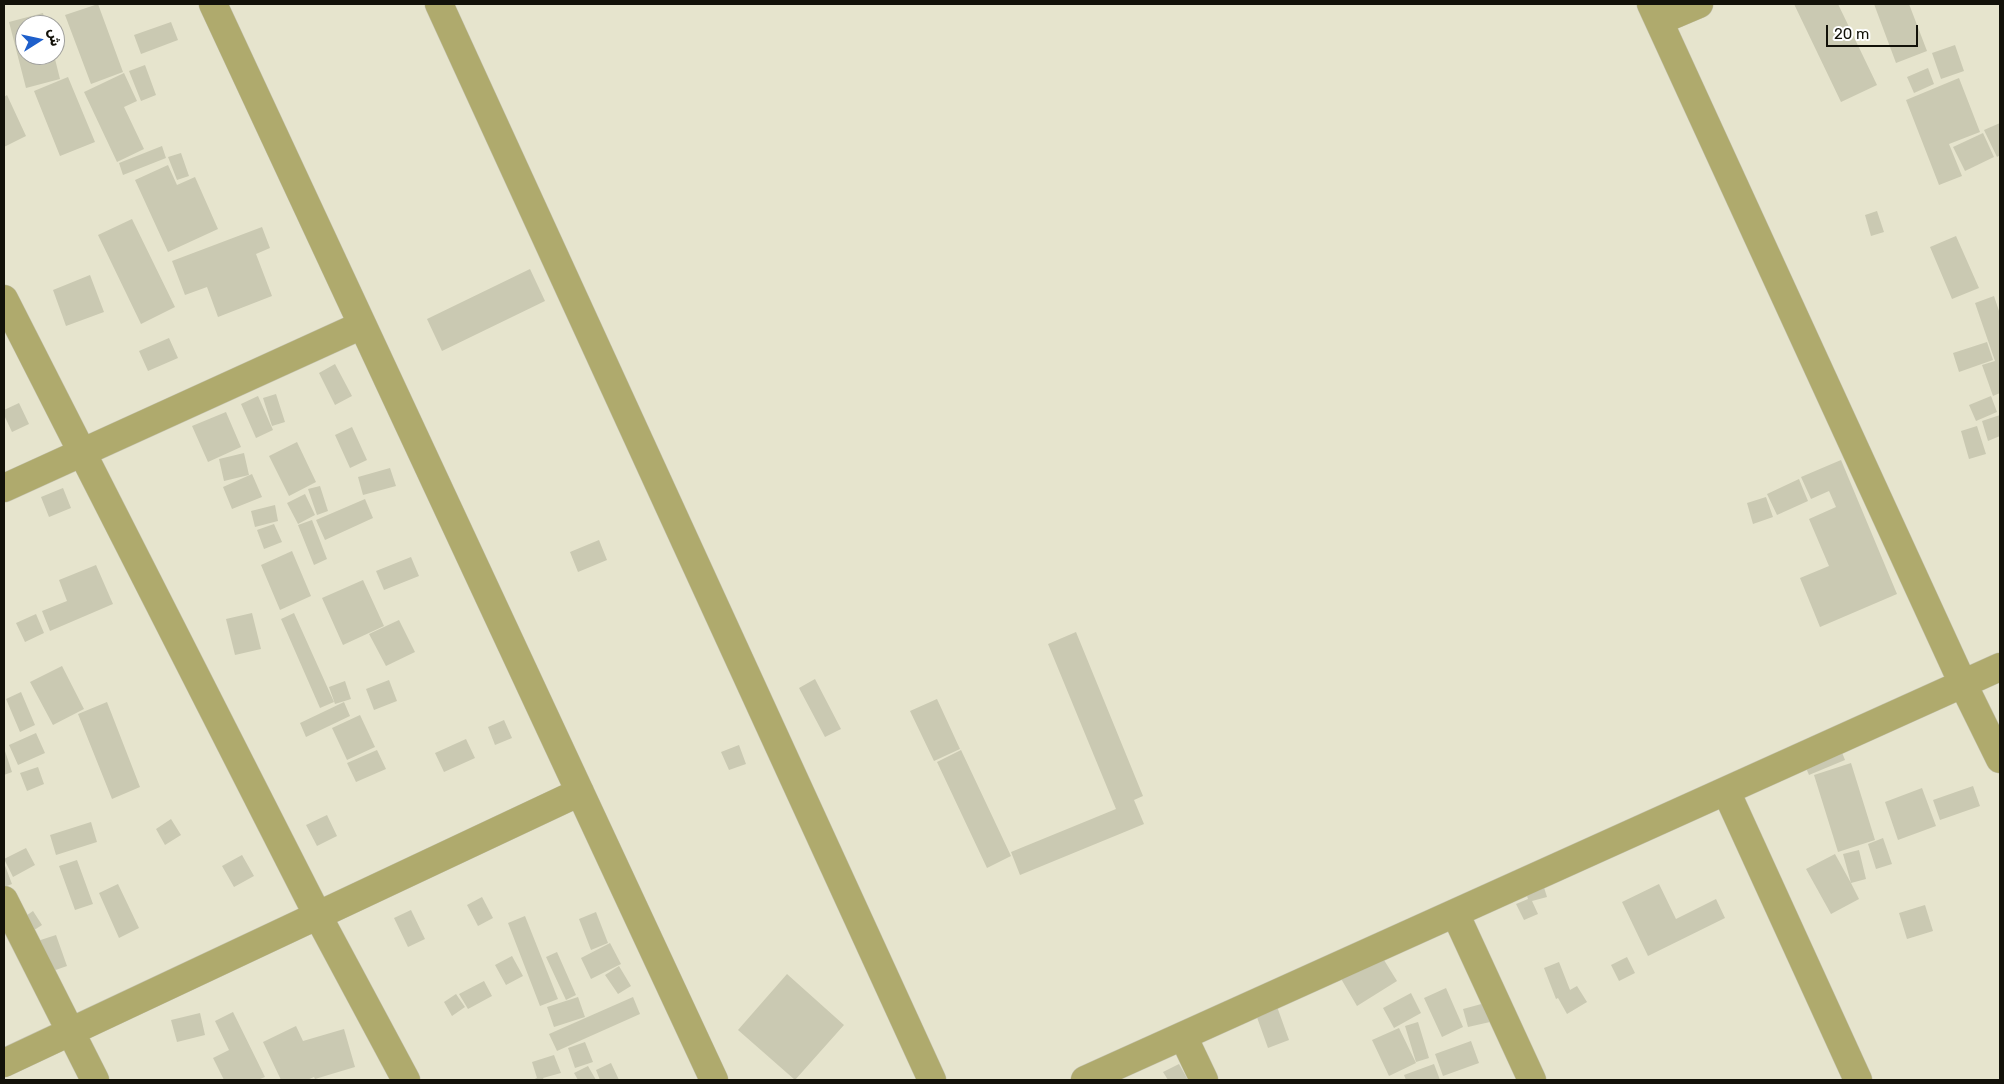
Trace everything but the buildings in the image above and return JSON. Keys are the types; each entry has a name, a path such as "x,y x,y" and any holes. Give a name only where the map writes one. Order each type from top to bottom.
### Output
{"street":[{"path":"213,4 714,1080"},
{"path":"439,4 932,1080"},
{"path":"1699,4 1655,12 1963,684 2000,759"},
{"path":"4,299 318,916 406,1080"},
{"path":"4,488 362,325"},
{"path":"1085,1080 2000,667"},
{"path":"1726,791 1858,1080"},
{"path":"4,1063 580,792"},
{"path":"4,900 95,1080"},
{"path":"1455,913 1532,1080"},
{"path":"1182,1036 1204,1080"}]}
